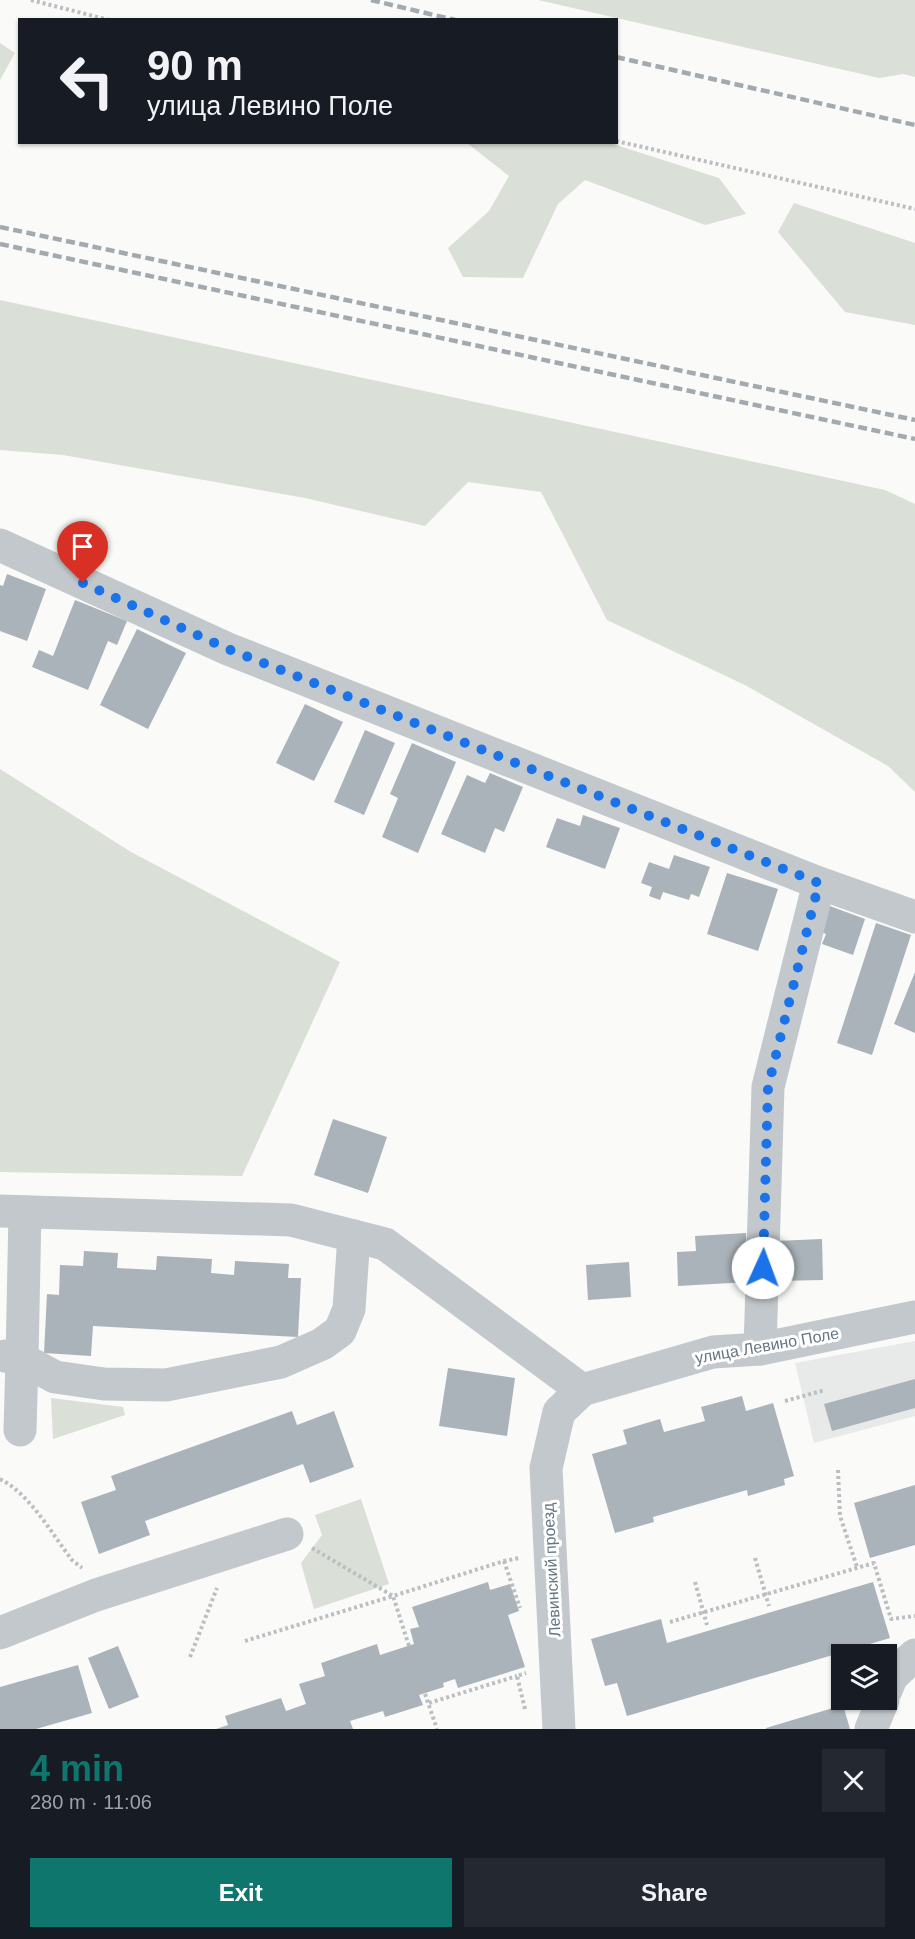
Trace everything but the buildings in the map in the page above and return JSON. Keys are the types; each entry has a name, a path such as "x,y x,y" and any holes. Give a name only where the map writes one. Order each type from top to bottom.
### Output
{"street":[{"path":"0,545 228,649 819,883 915,917"},
{"path":"760,1349 768,1087 819,883"},
{"path":"20,1430 11,1357 13,1212 291,1220 385,1244 582,1390"},
{"path":"11,1357 55,1377 104,1384 166,1384 281,1362 322,1344 340,1331 349,1309 354,1236"},
{"name":"улица Левино Поле","path":"559,1412 582,1390 713,1352 760,1349 915,1317"},
{"name":"Левинский проезд","path":"559,1412 546,1468 559,1729"},
{"path":"0,1633 112,1590 287,1534"},
{"path":"897,1671 915,1654"},
{"path":"871,1729 879,1710"}],"path":[{"path":"31,0 101,18"},
{"path":"618,141 915,208"},
{"path":"785,1401 825,1390"},
{"path":"838,1470 840,1516 857,1567"},
{"path":"0,1479 25,1498 72,1560 112,1590"},
{"path":"287,1534 393,1596 409,1646"},
{"path":"756,1558 768,1606"},
{"path":"245,1641 504,1561 521,1610"},
{"path":"670,1622 874,1563 891,1619 915,1616"},
{"path":"190,1657 219,1580"},
{"path":"695,1582 707,1625"},
{"path":"429,1703 529,1671"},
{"path":"518,1676 528,1719"},
{"path":"425,1694 437,1729"}],"shaded area":[{"path":"538,0 915,0 915,77 903,74 879,78"},
{"path":"0,43 15,53 0,80"},
{"path":"468,144 613,144 719,178 746,214 705,225 585,180 558,204 523,278 463,277 448,248 489,211 509,176"},
{"path":"794,203 915,243 915,325 845,312 778,232"},
{"path":"0,300 885,490 915,504 915,792 888,766 745,685 607,620 541,492 468,482 425,526 305,498 63,455 0,450"},
{"path":"0,769 131,852 340,962 242,1176 0,1172"},
{"path":"915,1341 915,1416 814,1443 795,1363"},
{"path":"51,1398 123,1407 125,1415 53,1439"},
{"path":"361,1499 389,1584 314,1609 301,1563 322,1535 315,1515"}],"railway":[{"path":"371,0 447,18"},
{"path":"618,57 915,125"},
{"path":"0,227 915,420"},
{"path":"0,244 915,439"}],"route":[{"path":"83,583 228,649 819,883 768,1087 763,1268"}]}
